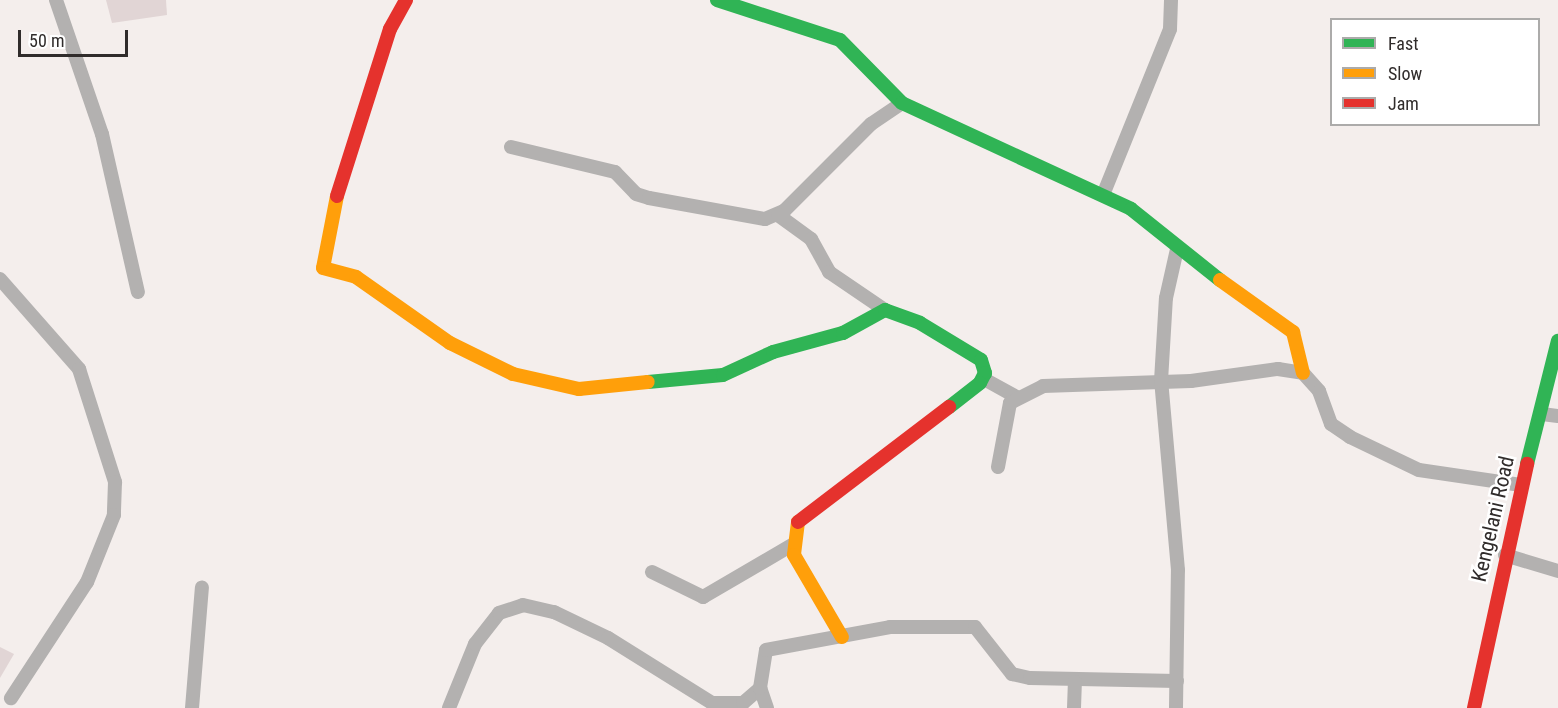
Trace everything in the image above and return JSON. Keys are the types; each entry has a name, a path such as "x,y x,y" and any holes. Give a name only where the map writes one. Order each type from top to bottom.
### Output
{"street":[{"path":"56,0 102,134 138,292"},
{"path":"406,0 390,28 340,182 323,268 356,277 450,343 513,374 579,389 723,375 773,352 843,333 885,309"},
{"path":"717,0 798,20 840,40 902,103 1103,195 1149,220 1177,249 1293,332 1303,373 1337,431 1419,470 1521,485"},
{"path":"1103,195 1170,28 1171,0"},
{"path":"511,147 615,172 636,194 649,198 765,219 778,215 865,129 902,103"},
{"path":"778,215 811,238 829,272 885,309 920,323 981,360 984,379"},
{"path":"1176,708 1178,570 1161,381 1168,286 1177,249"},
{"path":"0,279 79,369 115,482 114,515 87,582 11,698"},
{"name":"Kengelani Road","path":"1474,708 1521,485 1542,414 1558,341"},
{"path":"998,467 1006,414 1016,397 1043,386 1246,376 1261,370 1303,373"},
{"path":"984,379 1016,397"},
{"path":"842,637 792,545 798,522 818,502 984,379"},
{"path":"1542,414 1558,416"},
{"path":"652,572 703,597 792,545"},
{"path":"1505,555 1558,571"},
{"path":"192,708 202,587"},
{"path":"449,708 475,644 499,613 523,605 554,612 608,638 712,703 743,703 760,688"},
{"path":"766,708 760,688 766,650 890,627 975,627 1012,674 1075,682 1177,681"},
{"path":"1074,708 1075,682"}],"building":[{"path":"106,0 166,0 167,15 112,23"},
{"path":"0,647 14,654 0,678"}],"traffic: fast":[{"path":"717,0 840,40 902,103 1131,209 1220,280"},
{"path":"648,382 723,375 773,352 843,333 885,310 920,323 981,360 985,373 980,383 949,407"},
{"path":"1527,464 1558,341"}],"traffic: slow":[{"path":"337,196 323,268 356,277 450,343 513,374 579,389 648,382"},
{"path":"1220,280 1293,332 1303,373"},
{"path":"798,522 794,555 842,637"}],"traffic: jam":[{"path":"337,196 390,29 406,0"},
{"path":"798,522 949,407"},
{"path":"1474,708 1527,464"}]}
